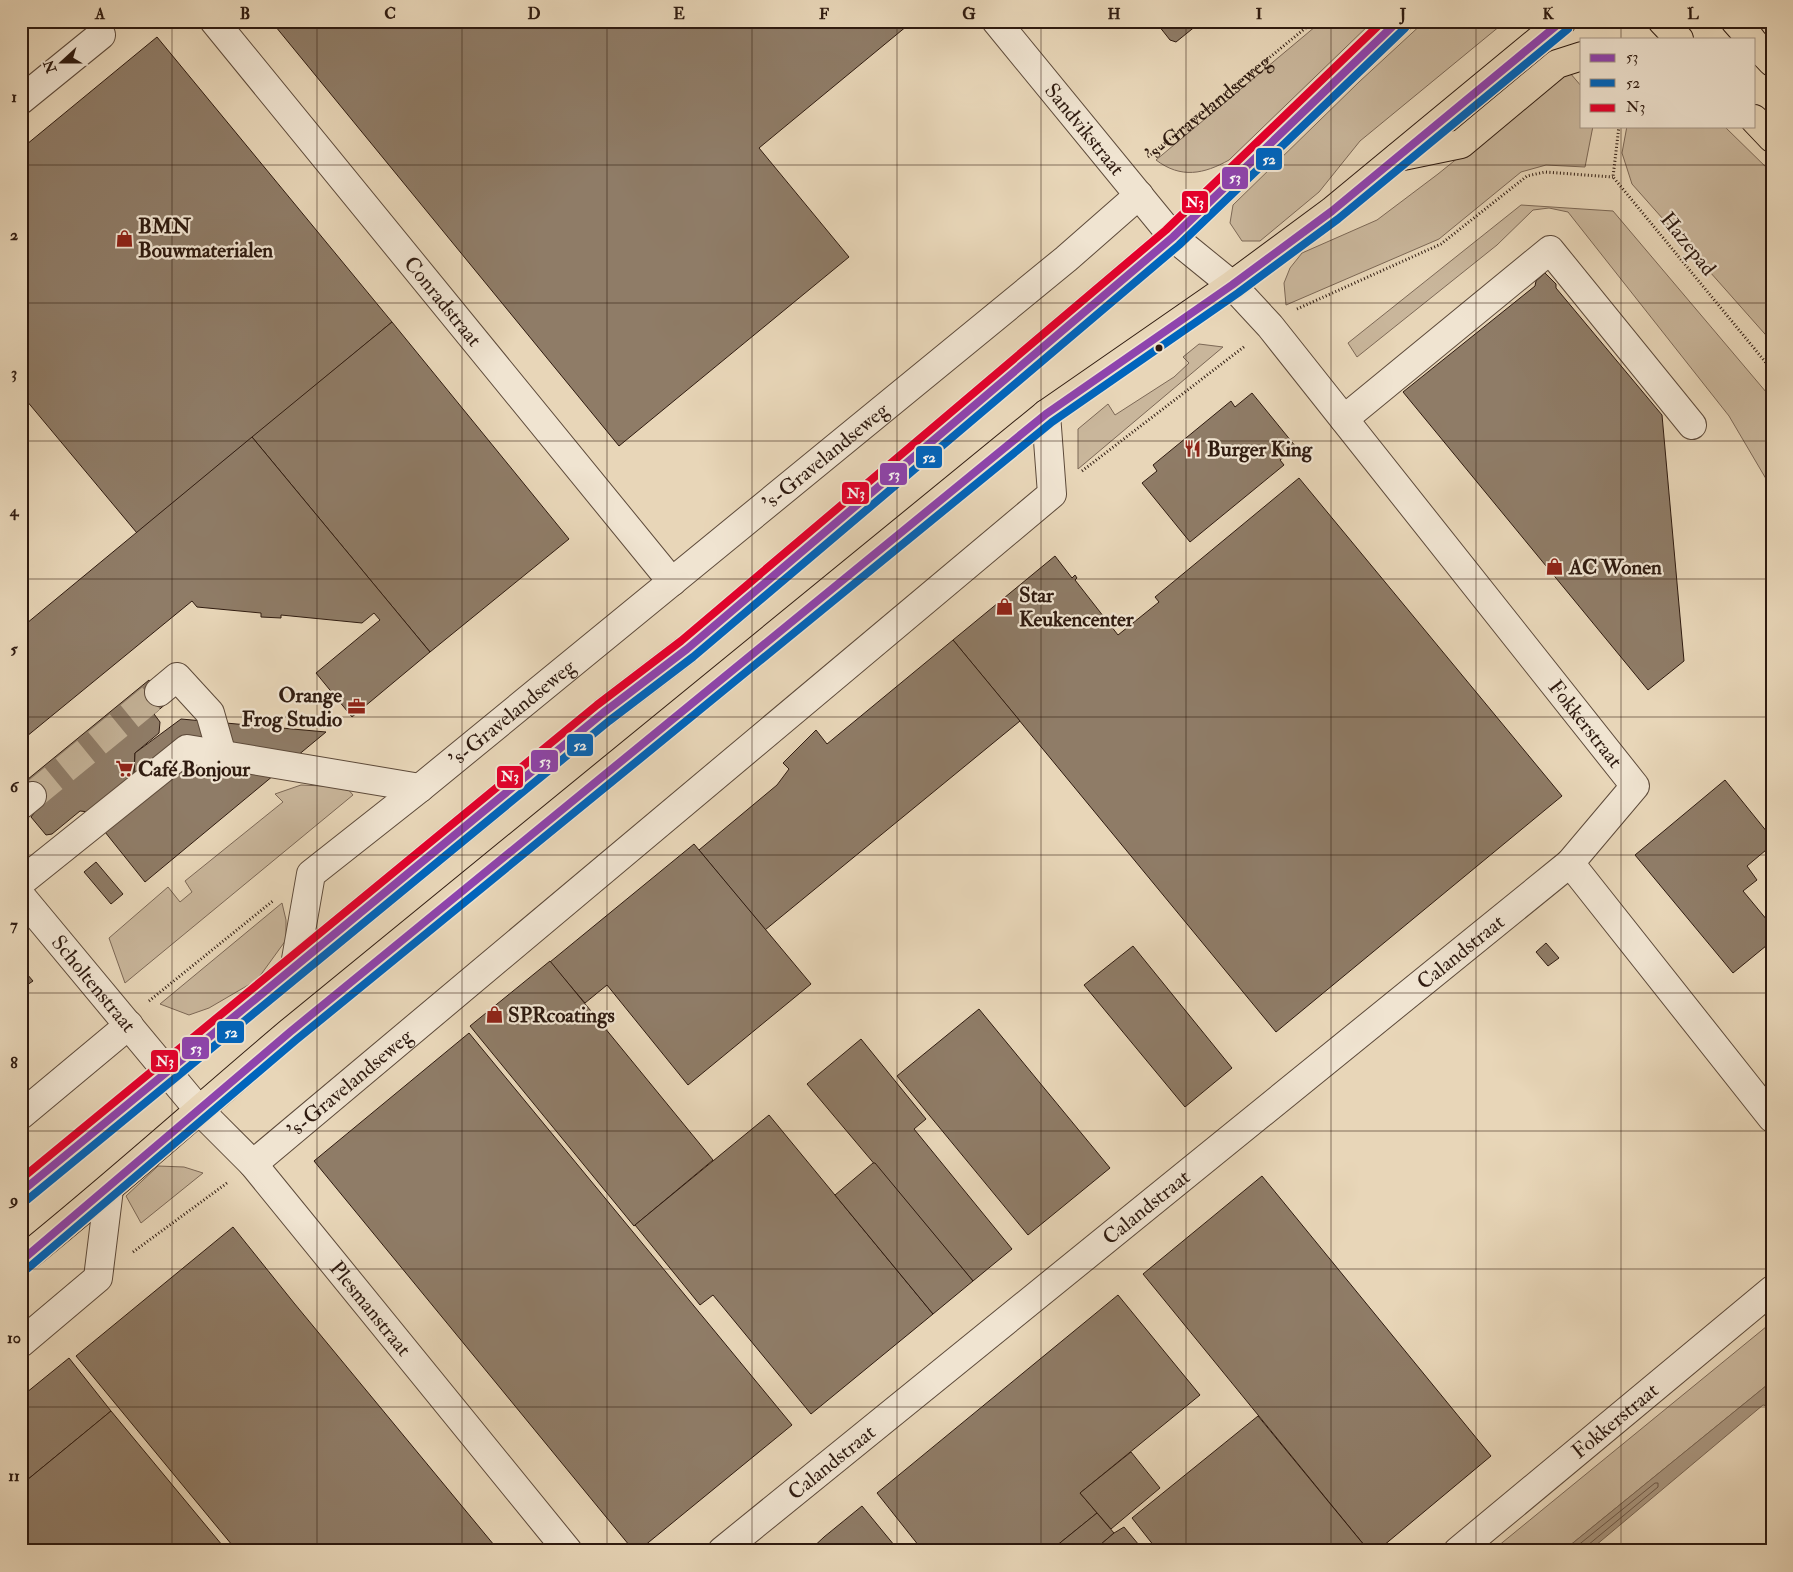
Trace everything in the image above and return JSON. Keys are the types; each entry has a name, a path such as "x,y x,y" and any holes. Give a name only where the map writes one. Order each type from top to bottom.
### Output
{"main road":[{"path":"21,1192 603,713 687,649 1173,237 1398,21"},
{"path":"21,1261 109,1189 198,1109 290,1032 1046,414 1232,285 1332,211 1562,21"},
{"path":"1662,21 1678,38"},
{"path":"1735,21 1750,38"},
{"path":"1756,45 1772,62"},
{"path":"1398,157 1461,144 1557,64 1580,57"},
{"path":"1756,121 1772,138"}],"street":[{"name":"Conradstraat","path":"214,21 672,582"},
{"name":"Sandvikstraat","path":"996,21 1173,237"},
{"path":"21,100 101,35"},
{"name":"'s-Gravelandseweg","path":"312,874 420,788 1066,259 1139,195"},
{"path":"1173,237 1232,285 1270,326"},
{"path":"1344,419 1550,250 1692,425"},
{"name":"Fokkerstraat","path":"1270,326 1635,786 1570,863"},
{"path":"1046,414 1052,494"},
{"name":"'s-Gravelandseweg","path":"253,1164 1052,494"},
{"path":"159,692 178,677 210,713 222,755"},
{"path":"21,882 187,749 420,788"},
{"path":"1570,863 1772,1118"},
{"name":"Calandstraat","path":"722,1551 1570,863"},
{"path":"295,965 312,874"},
{"name":"Scholtenstraat","path":"21,896 167,1071"},
{"path":"21,1115 129,1025"},
{"name":"Plesmanstraat","path":"167,1071 198,1109 253,1164 568,1551"},
{"path":"21,1343 98,1278 109,1189"},
{"name":"Fokkerstraat","path":"1458,1551 1772,1290"}],"path":[{"name":"'s-Gravelandseweg","path":"1139,195 1147,158 1314,21"},
{"path":"1052,494 1270,326 1294,310 1441,244 1526,176 1545,172 1613,177 1619,128"},
{"name":"Hazepad","path":"1613,177 1772,370"},
{"path":"129,1025 144,1005 287,890 312,874"},
{"path":"98,1278 253,1164"}],"shaded area":[{"path":"1322,21 1373,21 1229,160 1211,169 1183,172 1165,166 1156,160"},
{"path":"1425,21 1506,21 1360,141 1319,192 1260,241 1242,241 1230,223 1233,205 1359,82"},
{"path":"1570,73 1580,85 1580,128 1593,128 1585,167 1546,165 1521,172 1439,239 1286,305 1284,283 1290,268 1302,253 1377,220 1438,174 1547,86"},
{"path":"1627,128 1726,128 1772,173 1772,342 1632,184 1622,153"},
{"path":"1521,205 1613,211 1772,399 1772,489 1729,416 1568,212 1549,208 1533,210 1497,245 1357,357 1348,343"},
{"path":"1199,344 1223,347 1078,469 1078,429 1108,404 1115,415 1174,377 1189,363 1183,357"},
{"path":"301,785 346,787 353,795 125,983 109,938 168,887 180,902 192,892 185,881 283,802 275,794"},
{"path":"282,903 286,920 286,940 257,980 209,1008 189,1015 160,1004"},
{"path":"158,1166 184,1167 203,1173 141,1223 126,1196"},
{"path":"1772,1322 1772,1381 1750,1399 1563,1551 1492,1551"}],"water":[{"path":"1772,1381 1772,1407 1763,1405 1589,1551 1563,1551"}],"building":[{"path":"271,21 913,21 759,148 849,257 619,446"},
{"path":"1155,21 1202,21 1176,42 1170,40"},
{"path":"157,37 392,322 137,533 21,394 21,149"},
{"path":"1545,273 1662,415 1684,661 1648,690 1403,392 1535,286 1536,281"},
{"path":"392,322 569,539 430,652 252,437"},
{"path":"1252,393 1296,447 1280,460 1284,465 1190,542 1142,483 1157,471 1153,465 1231,401 1235,407"},
{"path":"252,437 430,652 352,717 316,673 380,620 374,613 362,623 281,615 281,618 261,617 261,613 197,607 192,601 21,741 21,628"},
{"path":"1299,478 1562,796 1276,1032 953,640 1055,556 1072,578 1075,575 1077,578 1075,580 1118,635 1159,602 1155,597"},
{"path":"953,640 1020,721 765,930 699,850 777,785 789,769 783,763 816,730 827,744"},
{"path":"149,680 168,702 154,714 160,722 159,733 135,753 134,775 89,812 80,811 52,834 46,835 31,817 40,805 22,784"},
{"path":"181,719 326,732 145,882 89,812 134,775 135,753"},
{"path":"1725,780 1772,838 1772,845 1747,866 1757,880 1743,891 1772,926 1772,941 1733,973 1635,855"},
{"path":"694,844 811,984 688,1085 607,985 585,1003 550,962"},
{"path":"96,862 123,894 111,904 84,872"},
{"path":"1546,943 1559,958 1548,966 1536,952"},
{"path":"1133,946 1232,1068 1185,1107 1084,985"},
{"path":"550,961 713,1160 634,1226 470,1026"},
{"path":"21,967 33,981 21,989"},
{"path":"979,1009 1110,1168 1028,1235 897,1076"},
{"path":"469,1033 792,1425 638,1551 634,1551 314,1161"},
{"path":"861,1039 926,1119 914,1129 1012,1249 973,1281 807,1084"},
{"path":"769,1115 933,1314 811,1414 713,1295 700,1305 635,1225"},
{"path":"875,1163 973,1281 933,1314 835,1195"},
{"path":"1262,1176 1491,1456 1377,1551 1369,1551 1143,1274"},
{"path":"233,1227 499,1551 237,1551 76,1356"},
{"path":"1118,1295 1200,1395 1080,1493 1097,1513 1050,1551 923,1551 877,1493"},
{"path":"69,1358 111,1411 21,1485 21,1397"},
{"path":"111,1411 227,1551 21,1551 21,1485"},
{"path":"1258,1416 1369,1551 1158,1551 1132,1518"},
{"path":"1131,1452 1160,1488 1111,1529 1080,1493"},
{"path":"862,1506 899,1551 809,1551 824,1537"},
{"path":"1097,1513 1114,1533 1093,1551 1050,1551"},
{"path":"1124,1527 1144,1551 1093,1551 1114,1533"}],"tunnel":[{"path":"32,796 159,692"}],"transit line":[{"name":"N3","path":"21,1179 597,705 681,641 1166,230 1383,21"},
{"name":"53","path":"21,1192 603,713 687,649 1173,237 1398,21"},
{"name":"53","path":"21,1261 290,1032 1046,414 1232,285 1332,211 1562,21"},
{"name":"52","path":"27,1200 609,721 693,657 1179,245 1405,28"},
{"name":"52","path":"27,1269 296,1040 1052,422 1238,293 1338,219 1568,29"}],"place":[{"name":"BMN Bouwmaterialen","path":"124,238"},
{"name":"Burger King","path":"1193,449"},
{"name":"AC Wonen","path":"1555,567"},
{"name":"Star Keukencenter","path":"1005,607"},
{"name":"Orange Frog Studio","path":"356,707"},
{"name":"Café Bonjour","path":"124,769"},
{"name":"SPRcoatings","path":"494,1015"}]}
